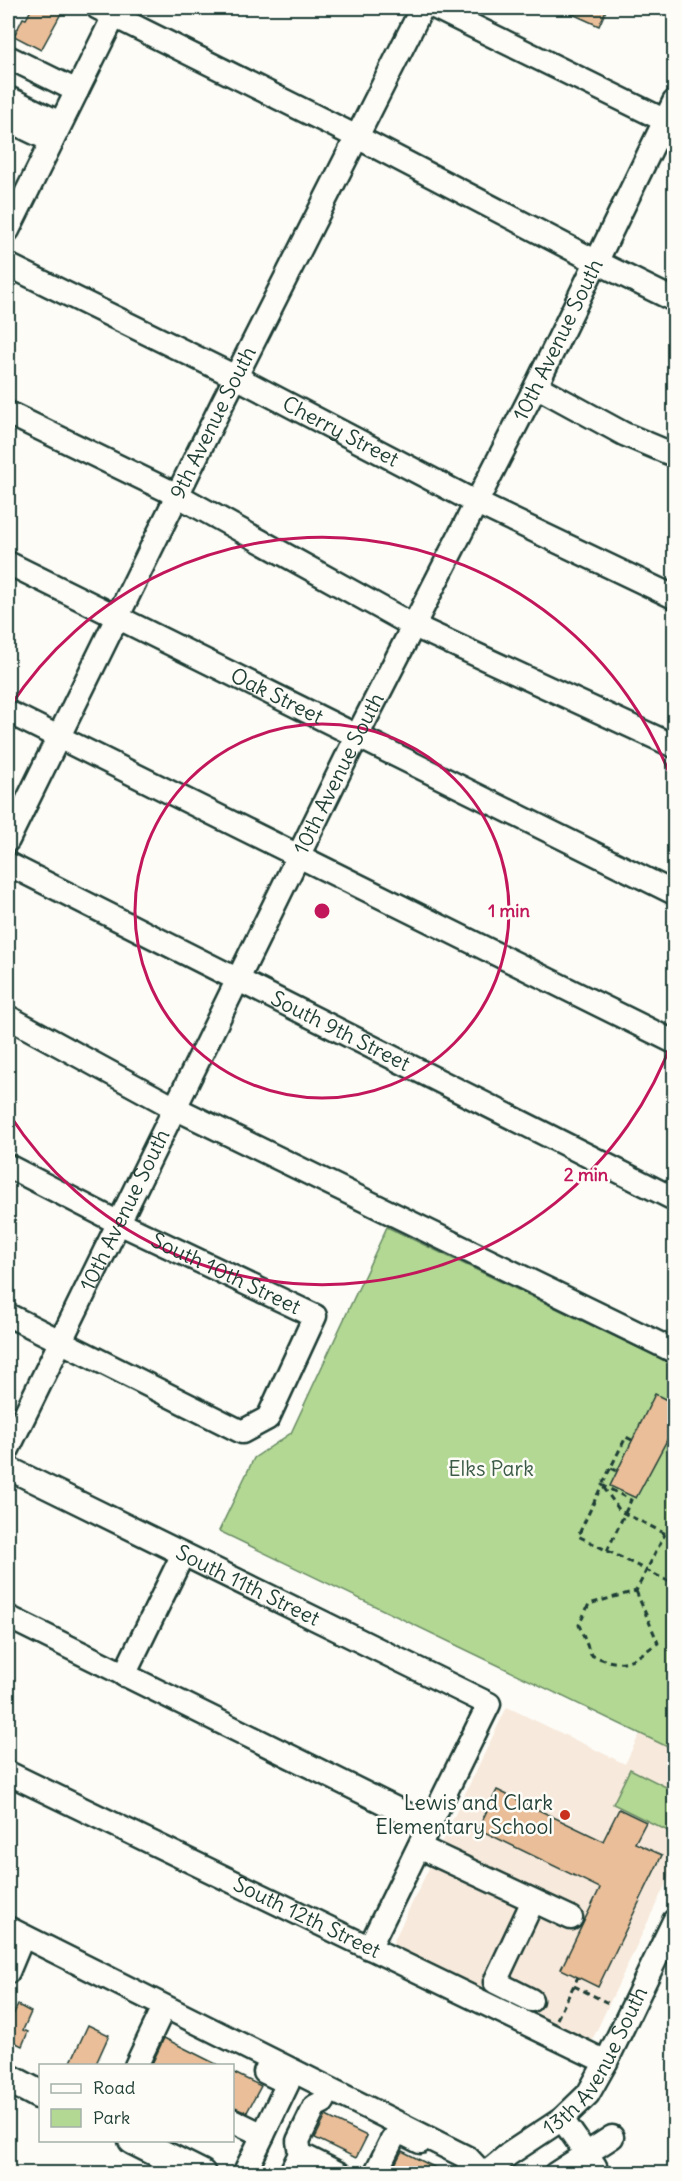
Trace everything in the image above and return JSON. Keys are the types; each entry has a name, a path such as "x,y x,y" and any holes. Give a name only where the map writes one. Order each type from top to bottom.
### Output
{"main road":[{"path":"8,2078 39,2094"},
{"path":"136,2142 184,2170"}],"street":[{"name":"9th Avenue South","path":"8,840 236,376 422,8"},
{"path":"436,8 672,116"},
{"path":"8,230 77,91 110,10 597,262 675,300"},
{"path":"8,57 77,91"},
{"path":"8,98 56,132"},
{"name":"10th Avenue South","path":"8,1449 173,1107 412,625 477,503 672,116"},
{"path":"8,120 56,132"},
{"name":"Cherry Street","path":"8,265 236,376 477,503 675,597"},
{"path":"536,386 624,434 675,454"},
{"path":"8,413 177,495 412,625 675,746"},
{"name":"Oak Street","path":"8,563 675,893"},
{"path":"8,712 675,1042"},
{"name":"South 9th Street","path":"8,864 675,1198"},
{"path":"8,1017 173,1107 675,1351"},
{"name":"South 10th Street","path":"8,1166 117,1222 315,1316 268,1418 242,1432 60,1341"},
{"path":"8,1315 60,1341"},
{"name":"South 11th Street","path":"8,1468 489,1704 429,1826"},
{"path":"124,1674 183,1554"},
{"path":"8,1617 429,1826 369,1948"},
{"name":"South 12th Street","path":"8,1773 606,2062"},
{"path":"418,1847 571,1918"},
{"path":"531,2000 495,1982 533,1901"},
{"name":"13th Avenue South","path":"484,2174 508,2154 561,2119 588,2094 675,1921"},
{"path":"8,1972 15,1932 266,2072 269,2089 256,2118 263,2135 244,2174"},
{"path":"137,2064 161,2013"},
{"path":"161,2013 381,2125 435,2142 468,2158 484,2174"},
{"path":"326,2096 315,2106 298,2141 295,2164 340,2174"},
{"path":"561,2119 589,2163"},
{"path":"234,2121 263,2135"},
{"path":"360,2174 381,2125"},
{"path":"375,2174 396,2135 404,2134 424,2144 430,2145 435,2142"},
{"path":"555,2174 589,2163 612,2137"}],"path":[{"path":"632,1440 626,1437 578,1536 675,1584"},
{"path":"611,1468 617,1471"},
{"path":"602,1485 620,1511 675,1538"},
{"path":"602,1485 632,1500 607,1551"},
{"path":"636,1591 589,1604 579,1625 591,1655 612,1664 633,1659 658,1643 636,1591 665,1534"},
{"path":"550,2035 578,1977"},
{"path":"573,1986 610,2004"}],"shaded area":[{"name":"Lewis and Clark Elementary School","path":"674,1664 674,1866 586,2053 386,1957 507,1707 625,1764"}],"green space":[{"name":"Elks Park","path":"387,1227 674,1365 674,1750 219,1531 254,1458 291,1433"},
{"path":"630,1769 674,1791 674,1834 613,1804"}],"building":[{"path":"32,8 64,8 41,50 14,36 23,18 26,19"},
{"path":"559,8 607,8 599,26"},
{"path":"655,1394 675,1404 675,1425 636,1498 610,1486"},
{"path":"497,1790 603,1841 619,1809 646,1822 635,1843 662,1855 598,1987 561,1969 600,1888 478,1829"},
{"path":"18,2005 31,2012 23,2030 28,2032 22,2046 8,2039 8,2013 13,2015"},
{"path":"88,2025 109,2035 96,2064 71,2062"},
{"path":"164,2038 216,2064 152,2064"},
{"path":"234,2073 261,2086 247,2112 234,2107"},
{"path":"326,2116 367,2136 356,2158 315,2138"},
{"path":"402,2151 448,2174 390,2174"}],"place":[{"name":"Lewis and Clark Elementary School","path":"565,1815"}]}
